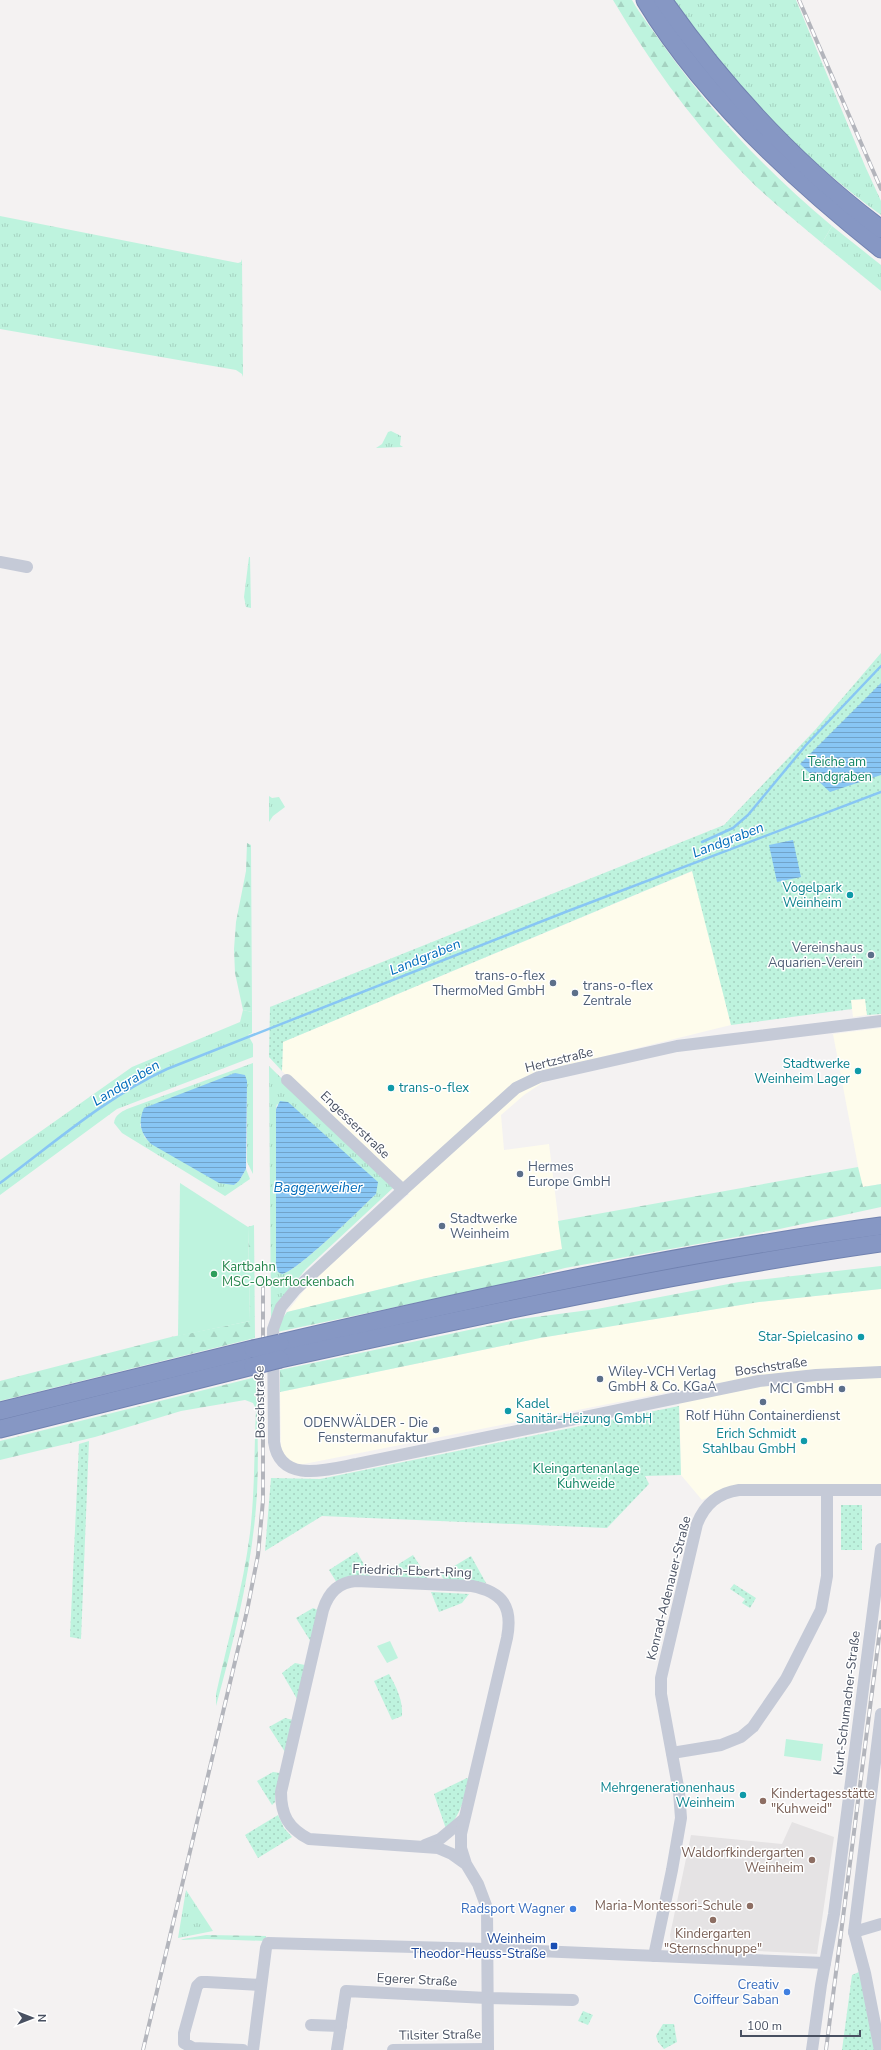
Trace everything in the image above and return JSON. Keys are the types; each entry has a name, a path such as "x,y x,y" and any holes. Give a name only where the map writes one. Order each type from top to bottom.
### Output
{"highway":[{"path":"645,0 688,60 759,142 808,189 881,249"},
{"path":"663,0 723,80 771,132 818,178 879,228"},
{"path":"835,1232 881,1220"},
{"path":"0,1429 253,1358 278,1344 548,1284 760,1244 881,1226"},
{"path":"278,1344 552,1301 789,1257 881,1243"},
{"path":"789,1257 881,1253"},
{"path":"0,1412 253,1358"}],"street":[{"path":"0,562 27,567"},
{"name":"Hertzstraße","path":"278,1344 281,1307 296,1289 516,1088 531,1080 677,1046 881,1021"},
{"name":"Engesserstraße","path":"288,1080 403,1190"},
{"name":"Boschstraße","path":"278,1344 275,1448 281,1460 290,1467 308,1472 365,1463 759,1382 828,1374 881,1372"},
{"name":"Konrad-Adenauer-Straße","path":"654,1956 680,1831 681,1806 661,1694 661,1678 697,1524 701,1514 712,1500 728,1492 739,1490 881,1490"},
{"path":"672,1754 720,1745 741,1737 752,1727 786,1679 822,1610 827,1576 827,1490"},
{"name":"Kurt-Schumacher-Straße","path":"812,2050 834,1914 881,1549"},
{"name":"Friedrich-Ebert-Ring","path":"466,1864 452,1854 438,1848 309,1839 293,1829 286,1820 281,1806 281,1792 323,1610 328,1597 339,1586 356,1581 472,1586 486,1589 504,1602 509,1618 509,1629 461,1834 461,1848 466,1864 478,1884 486,1908 488,2049"},
{"path":"880,2050 865,1973 854,1932 881,1714"},
{"name":"Friedrich-Ebert-Ring","path":"424,1846 440,1839 464,1819"},
{"path":"854,1932 881,1924"},
{"path":"253,2050 268,1943 487,1949 825,1963"},
{"path":"243,2050 193,2048 184,2044 184,2033 195,1993 197,1986 201,1982 261,1985"},
{"name":"Egerer Straße","path":"341,2026 346,1991 488,1998 573,2000"},
{"path":"311,2025 341,2026 337,2050"},
{"name":"Tilsiter Straße","path":"393,2050 488,2049"}],"shaded area":[{"path":"693,871 731,1025 544,1071 542,1083 524,1095 501,1115 504,1150 549,1144 562,1249 422,1279 287,1312 309,1284 409,1194 282,1071 283,1042"},
{"path":"866,999 867,1015 853,1017 851,1000"},
{"path":"881,1028 881,1184 862,1187 833,1034"},
{"path":"881,1289 881,1485 720,1491 702,1500 681,1475 679,1390 299,1465 288,1460 281,1449 280,1392 540,1338 759,1302"},
{"name":"Maria-Montessori-Schule","path":"792,1822 834,1837 817,1954 679,1947 671,1943 670,1935 691,1835 782,1844"}],"green space":[{"path":"613,0 632,0 682,70 721,118 785,185 832,226 822,243 756,186 718,147 685,107 640,44"},
{"path":"673,0 796,0 881,201 881,215 822,168 794,143 742,89 695,31"},
{"path":"0,216 238,263 241,262 242,259 243,377 242,374 236,370 0,329"},
{"path":"832,226 881,265 881,291 822,243"},
{"path":"391,431 401,436 400,445 403,447 376,448 382,444 388,432"},
{"path":"249,557 251,608 246,607 244,597"},
{"name":"Teiche am Landgraben","path":"881,653 881,1014 867,1015 865,999 851,1000 852,1009 731,1025 692,871 283,1042 282,1071 269,1057 270,1007 724,825 815,730"},
{"path":"269,796 272,798 279,797 285,807 273,816 269,822"},
{"path":"247,843 251,845 252,1012 243,1010 235,973 234,949 236,922 246,871"},
{"path":"243,1010 252,1012 252,1033 248,1035 253,1044 253,1057 117,1109 0,1195 0,1160 132,1067 240,1022"},
{"path":"253,1063 253,1174 247,1162 247,1081 140,1124 145,1138 234,1185 239,1181 246,1169 250,1179 225,1196 122,1133 114,1123 117,1116 127,1109"},
{"path":"269,1066 393,1188 306,1269 277,1304 271,1318","holes":["277,1104 376,1194 302,1262 282,1274 278,1272 276,1267"]},
{"path":"858,1167 863,1187 881,1184 881,1207 775,1230 565,1268 505,1284 277,1332 280,1322 287,1312 422,1279 562,1249 558,1221"},
{"name":"Kartbahn MSC-Oberflockenbach","path":"180,1183 248,1227 250,1321 178,1336"},
{"path":"254,1225 255,1338 0,1401 0,1381 171,1337 250,1321 248,1227"},
{"path":"881,1266 881,1289 759,1302 540,1338 280,1392 280,1370 520,1319 597,1309 739,1282"},
{"path":"256,1377 258,1464 252,1547 230,1654 216,1706 216,1694 239,1594 252,1518 256,1409 253,1403 245,1400 181,1411 95,1437 0,1460 0,1441"},
{"name":"Kleingartenanlage Kuhweide","path":"679,1406 681,1475 645,1476 649,1484 607,1528 322,1516 265,1551 271,1478 320,1479"},
{"path":"89,1441 81,1639 70,1637 79,1444"},
{"path":"841,1505 862,1505 862,1550 841,1550"},
{"path":"357,1552 371,1577 337,1583 329,1570"},
{"path":"413,1555 429,1580 390,1578 386,1572"},
{"path":"471,1556 486,1583 444,1580 441,1574"},
{"path":"734,1584 756,1598 750,1608 742,1603 745,1599 730,1589"},
{"path":"431,1592 469,1594 462,1603 439,1612"},
{"path":"313,1608 318,1610 311,1642 296,1618"},
{"path":"390,1641 398,1658 387,1663 377,1646"},
{"path":"295,1663 305,1665 297,1699 282,1673"},
{"path":"389,1674 395,1684 402,1705 402,1716 392,1720 374,1681"},
{"path":"285,1718 293,1720 285,1752 269,1727"},
{"path":"786,1739 823,1744 821,1761 784,1756"},
{"path":"273,1772 280,1773 275,1802 272,1805 257,1781"},
{"path":"467,1778 469,1779 459,1812 446,1829 434,1794"},
{"path":"278,1815 284,1828 292,1837 258,1858 245,1835"},
{"path":"186,1890 213,1931 178,1938"},
{"path":"206,1935 206,1939 181,1940 183,1939"},
{"path":"206,1935 266,1936 266,1941 206,1939"},
{"path":"859,1972 862,1974 876,2050 842,2050 852,1975"},
{"path":"583,2011 593,2015 588,2025 578,2021"},
{"path":"663,2024 674,2024 677,2042 664,2049 658,2042 656,2036"}],"water":[{"path":"881,683 881,775 830,792 800,764"},
{"path":"793,840 801,877 777,882 769,845"},
{"name":"Baggerweiher","path":"235,1073 245,1075 247,1081 246,1169 239,1181 234,1185 219,1183 151,1144 144,1136 142,1131 141,1118 144,1108"},
{"name":"Baggerweiher","path":"280,1101 288,1102 378,1182 376,1194 315,1251 302,1262 282,1274 278,1272 276,1267 276,1109"}],"waterway":[{"path":"702,842 733,828 748,815 806,745 881,666"},
{"name":"Landgraben","path":"0,1183 102,1107 145,1080 167,1069 568,911 881,792"}],"railway":[{"path":"799,0 881,189"},
{"path":"143,2050 247,1611 258,1555 263,1500 263,1280"},
{"path":"826,2050 881,1622"}],"place":[{"name":"Vogelpark Weinheim","path":"850,895"},
{"name":"Vereinshaus Aquarien-Verein","path":"871,955"},
{"name":"trans-o-flex ThermoMed GmbH","path":"553,983"},
{"name":"trans-o-flex Zentrale","path":"575,993"},
{"name":"Stadtwerke Weinheim Lager","path":"858,1071"},
{"name":"trans-o-flex","path":"391,1088"},
{"name":"Hermes Europe GmbH","path":"520,1174"},
{"name":"Stadtwerke Weinheim","path":"442,1226"},
{"name":"Kartbahn MSC-Oberflockenbach","path":"214,1274"},
{"name":"Star-Spielcasino","path":"861,1337"},
{"name":"Wiley-VCH Verlag GmbH & Co. KGaA","path":"600,1379"},
{"name":"MCI GmbH","path":"842,1389"},
{"name":"Rolf Hühn Containerdienst","path":"763,1402"},
{"name":"Kadel Sanitär-Heizung GmbH","path":"508,1411"},
{"name":"ODENWÄLDER - Die Fenstermanufaktur","path":"436,1430"},
{"name":"Erich Schmidt Stahlbau GmbH","path":"804,1441"},
{"name":"Mehrgenerationenhaus Weinheim","path":"743,1795"},
{"name":"Kindertagesstätte \"Kuhweid\"","path":"763,1801"},
{"name":"Waldorfkindergarten Weinheim","path":"812,1860"},
{"name":"Maria-Montessori-Schule","path":"750,1906"},
{"name":"Radsport Wagner","path":"573,1909"},
{"name":"Kindergarten \"Sternschnuppe\"","path":"713,1920"},
{"name":"Weinheim Theodor-Heuss-Straße","path":"554,1946"},
{"name":"Creativ Coiffeur Saban","path":"787,1992"}]}
